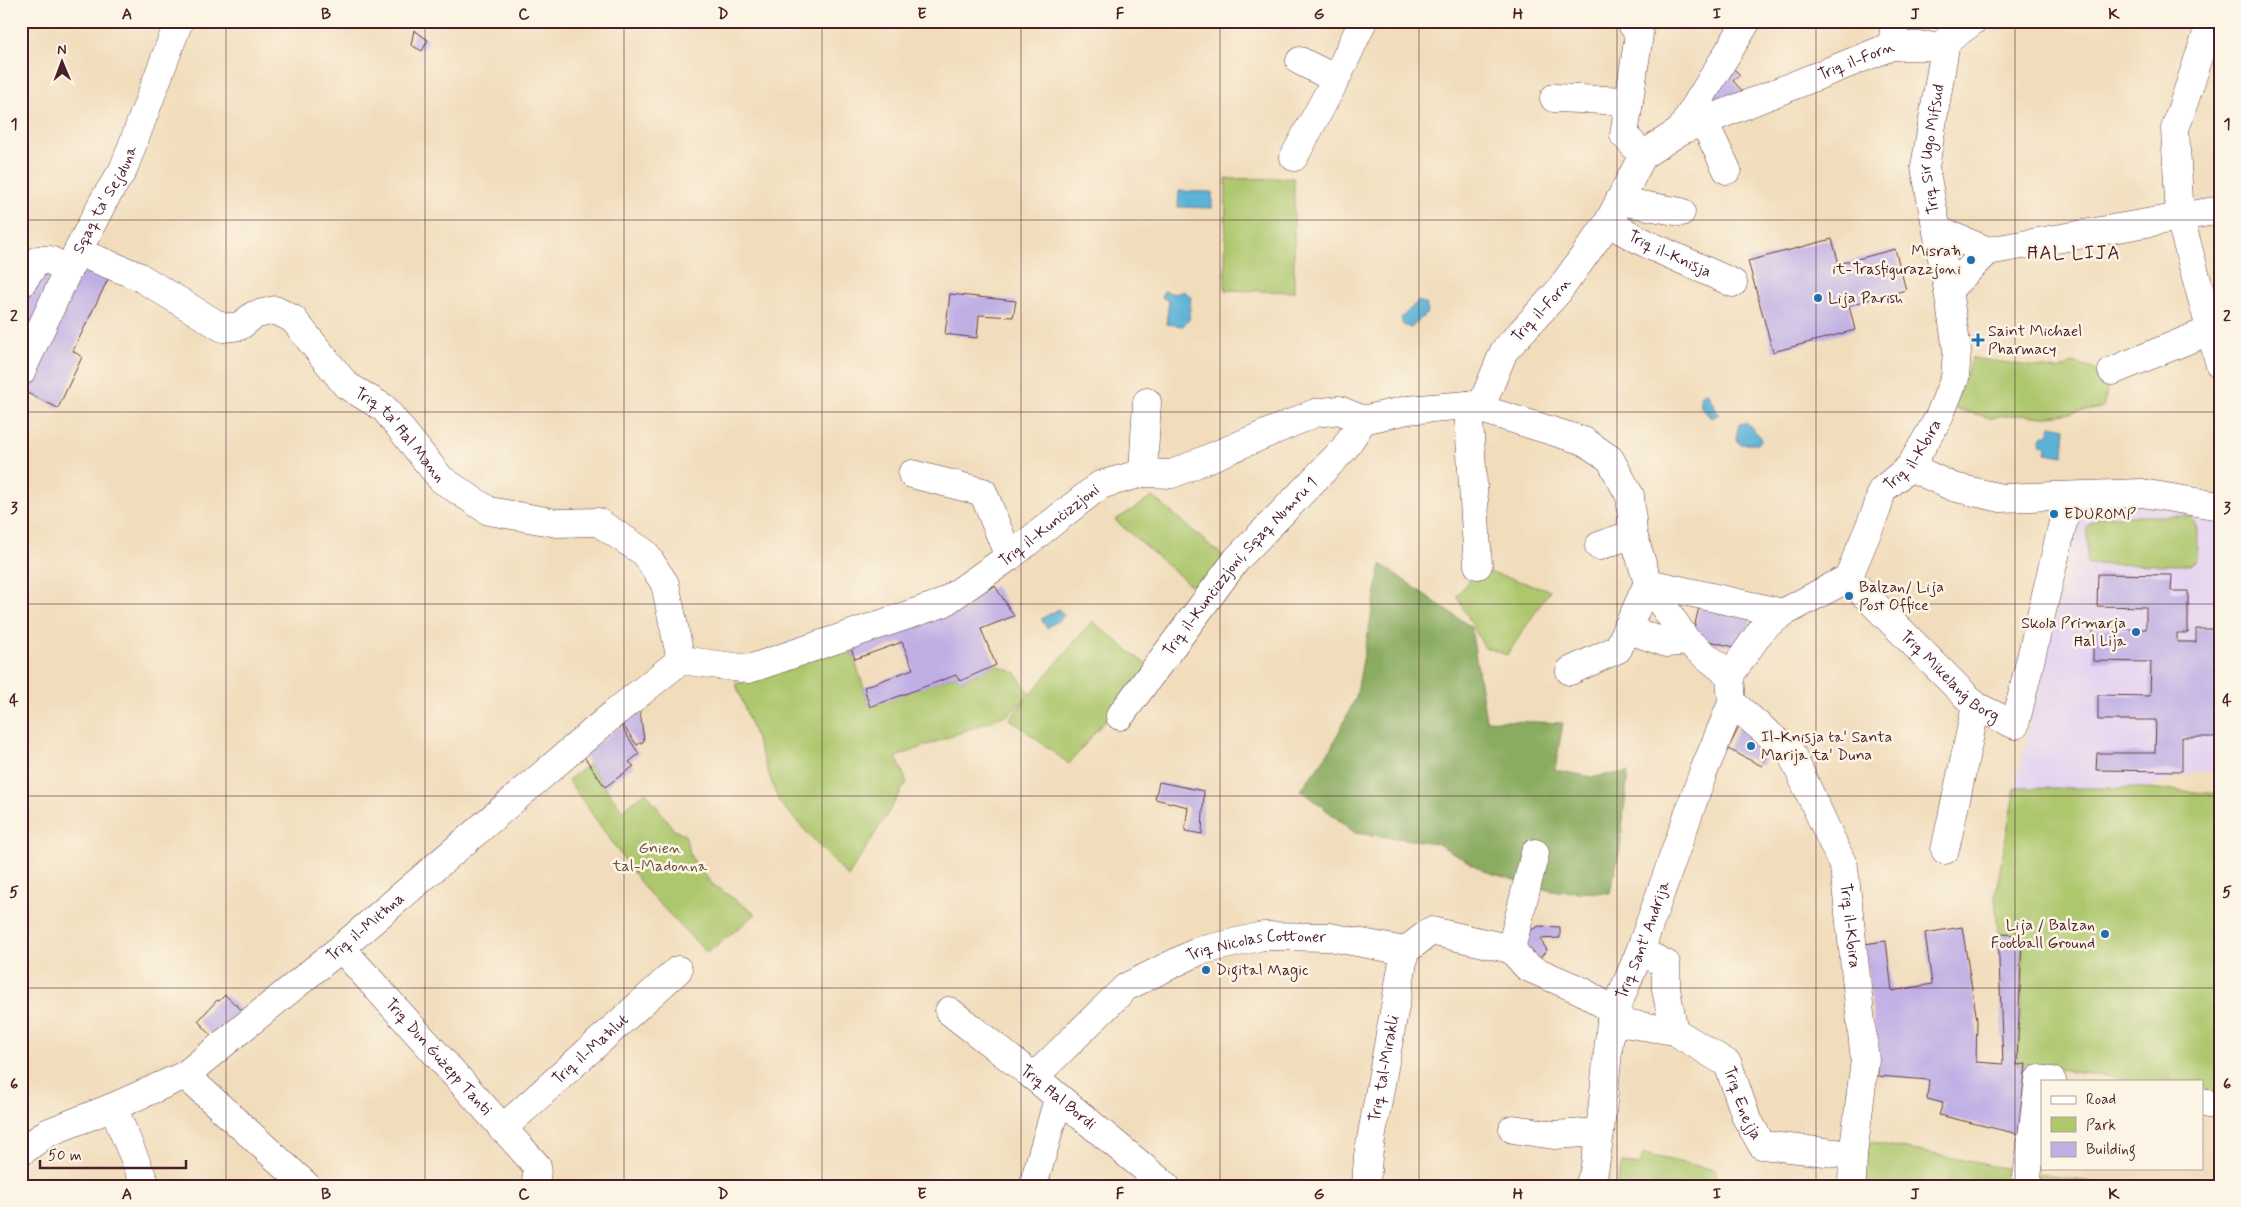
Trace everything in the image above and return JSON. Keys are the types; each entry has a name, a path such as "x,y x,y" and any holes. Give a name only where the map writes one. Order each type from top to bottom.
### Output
{"street":[{"name":"Sqaq ta' Sejduna","path":"21,372 73,261 104,200 123,170 179,21"},
{"path":"1294,157 1336,79 1363,21"},
{"path":"1630,21 1639,34 1624,135 1643,155"},
{"path":"1727,170 1692,126 1748,21"},
{"path":"1946,42 1973,21"},
{"path":"2220,21 2206,36 2175,129 2180,218 2209,331 2220,365"},
{"name":"Triq il-Forn","path":"1475,406 1504,351 1558,292 1613,212 1643,155 1692,126 1893,34 1940,46 1946,42"},
{"name":"Triq Sir Ugo Mifsud","path":"1946,42 1926,168 1948,290"},
{"path":"1300,61 1336,79"},
{"path":"1554,98 1629,101"},
{"path":"1937,230 1988,252 2220,210"},
{"path":"1613,212 1681,212"},
{"name":"Triq il-Knisja","path":"1613,212 1649,245 1733,283"},
{"path":"1948,290 1988,252"},
{"path":"21,284 38,260 73,261"},
{"name":"Triq ta' Ħal Mann","path":"73,261 138,276 223,328 240,326 254,315 275,310 292,319 346,385 384,408 442,479 489,512 557,523 598,522 645,553 665,584 681,660"},
{"name":"Triq il-Kbira","path":"1848,578 1877,509 1882,490 1910,466 1938,419 1954,378 1957,350 1948,290"},
{"path":"2112,371 2209,331"},
{"path":"1143,473 1147,402"},
{"path":"1475,406 1478,565"},
{"path":"1363,420 1407,410 1475,406 1584,441 1610,459 1630,497 1633,534 1648,584 1687,641 1730,675"},
{"name":"Triq il-Kunċizzjoni","path":"681,660 749,669 943,603 1009,557 1100,485 1143,473 1172,474 1315,413 1339,410 1363,420"},
{"name":"Triq il-Kunċizzjoni, Sqaq Numru 1","path":"1120,716 1237,558 1344,448 1363,420"},
{"path":"1910,466 1953,487 2001,498 2142,493 2220,506"},
{"path":"912,474 983,492 1009,557"},
{"name":"Triq Mikelanġ Borg","path":"1848,578 1976,706 2015,726 2069,497"},
{"path":"1599,546 1633,534"},
{"path":"1732,704 1730,675 1763,628 1783,613 1848,578"},
{"path":"1648,584 1783,613"},
{"path":"1570,671 1618,649 1648,584"},
{"path":"1626,629 1667,643 1687,641"},
{"name":"Triq il-Mitħna","path":"21,1152 47,1133 113,1107 185,1075 341,948 617,711 681,660"},
{"name":"Triq il-Kbira","path":"1732,704 1791,753 1844,868 1866,1060 1853,1155 1852,1186"},
{"name":"Triq Sant' Andrija","path":"1589,1186 1594,1172 1600,1132 1613,1016 1640,951 1703,773 1732,704"},
{"path":"1945,850 1976,706"},
{"path":"1511,949 1535,853"},
{"path":"1405,952 1431,931 1511,949 1527,967 1582,991 1613,1016"},
{"name":"Triq Nicolas Cottoner","path":"1034,1077 1126,987 1199,952 1263,936 1330,937 1405,952"},
{"name":"Triq Dun Ġużepp Tanti","path":"341,948 502,1129 537,1176"},
{"path":"1640,951 1666,964 1666,989 1674,1030"},
{"name":"Triq tal-Mirakli","path":"1366,1186 1368,1156 1405,952"},
{"name":"Triq il-Maħlut","path":"502,1129 678,970"},
{"name":"Triq Ħal Bordi","path":"949,1011 1034,1077 1058,1099 1166,1186"},
{"name":"Triq Enejja","path":"1613,1016 1674,1030 1728,1064 1746,1117 1762,1145 1853,1155"},
{"path":"185,1075 307,1186"},
{"path":"2026,1186 2039,1079 2046,1080"},
{"path":"1033,1186 1058,1099"},
{"path":"2204,1103 2220,1106"},
{"path":"113,1107 146,1186"},
{"path":"1513,1129 1554,1135 1600,1132"}],"shaded area":[{"name":"Skola Primarja Ħal Lija","path":"2167,505 2217,516 2220,521 2220,773 2198,771 2145,788 2015,788 2080,506"}],"green space":[{"path":"1294,178 1294,292 1225,290 1226,179"},
{"path":"1972,358 2059,370 2072,363 2106,372 2109,381 2103,408 2045,417 2017,415 1991,418 1953,408"},
{"path":"1153,497 1228,560 1203,596 1115,520"},
{"path":"2101,516 2192,516 2197,529 2197,559 2190,565 2087,564 2087,526"},
{"path":"1381,564 1471,627 1486,720 1563,723 1555,770 1593,777 1628,772 1620,849 1610,893 1551,891 1484,871 1436,843 1355,833 1301,790 1330,750 1356,697"},
{"path":"1477,569 1550,590 1507,655 1484,647 1457,596"},
{"path":"1092,621 1149,667 1069,764 1010,719 1026,699 1009,714 896,757 907,782 848,877 779,802 736,684 849,643 870,706 956,675 961,681 996,665 1016,673 1030,695"},
{"name":"Gnien tal-Madonna","path":"589,764 622,810 646,792 674,830 685,835 691,857 712,884 756,914 707,953 645,889 568,780"},
{"name":"Lija / Balzan Football Ground","path":"2015,788 2145,788 2220,794 2220,1093 2204,1091 2204,1080 2130,1080 2026,1064 2017,1065 2022,989 2022,935 1998,934 1995,897"},
{"path":"1861,1140 2014,1170 2012,1186 1855,1185"},
{"path":"1643,1154 1715,1170 1718,1186 1616,1186 1622,1163 1640,1165"},
{"path":"2039,1174 2114,1186 2037,1186"},
{"path":"2220,1181 2220,1186 2184,1186"}],"water":[{"path":"1179,191 1212,192 1212,208 1178,207"},
{"path":"1164,291 1175,294 1185,291 1191,297 1189,320 1183,326 1166,324 1169,301 1161,297"},
{"path":"1418,301 1426,304 1428,312 1411,328 1403,325 1401,318"},
{"path":"1707,392 1719,414 1711,418 1701,407 1700,396"},
{"path":"1746,423 1760,436 1761,441 1758,444 1740,444 1736,438 1739,424"},
{"path":"2051,425 2065,428 2063,456 2046,453 2047,447 2042,445 2041,439 2043,435 2048,435"},
{"path":"1059,609 1064,616 1047,628 1041,619"}],"building":[{"path":"414,30 428,40 422,51 411,45"},
{"path":"1727,62 1740,75 1733,81 1747,96 1715,111 1703,99"},
{"name":"Lija Parish","path":"1832,239 1839,264 1895,249 1906,290 1849,305 1855,330 1773,352 1748,261"},
{"path":"78,258 111,273 73,351 82,357 58,408 21,390 21,388"},
{"path":"44,271 60,277 21,357 21,309"},
{"path":"950,294 1016,301 1013,317 979,315 977,338 945,334"},
{"path":"2098,574 2172,575 2171,591 2188,591 2188,633 2177,633 2177,642 2196,642 2196,629 2220,629 2220,737 2182,737 2182,771 2096,770 2097,753 2155,753 2156,720 2098,720 2098,695 2150,696 2151,662 2093,661 2093,629 2146,629 2146,607 2097,606"},
{"path":"995,586 1014,616 981,629 996,665 960,681 956,675 870,707 864,687 913,669 902,642 855,659 849,643 949,608"},
{"path":"1699,607 1751,619 1743,649 1692,637"},
{"path":"640,711 644,741 637,745 622,724"},
{"name":"Il-Knisja ta' Santa Marija ta' Duna","path":"1740,725 1774,743 1762,766 1728,749"},
{"path":"621,726 639,754 629,762 634,766 605,787 583,755"},
{"path":"1159,782 1204,791 1202,834 1185,831 1188,807 1155,799"},
{"path":"1539,926 1560,927 1560,938 1540,939 1547,950 1534,964 1521,935"},
{"path":"1962,927 1977,1020 1976,1062 2003,1064 1998,934 2022,935 2017,1065 2026,1064 2018,1134 1939,1115 1943,1103 1927,1099 1929,1080 1878,1076 1878,1055 1864,944 1886,941 1892,991 1932,984 1925,933"},
{"path":"225,995 245,1013 213,1037 198,1021 217,1000 219,1001"}],"place":[{"name":"Misraħ it-Trasfigurazzjoni","path":"1971,260"},
{"name":"Lija Parish","path":"1818,298"},
{"name":"Saint Michael Pharmacy","path":"1978,340"},
{"name":"EDUROMP","path":"2054,514"},
{"name":"Balzan/ Lija Post Office","path":"1849,596"},
{"name":"Skola Primarja Ħal Lija","path":"2136,632"},
{"name":"Il-Knisja ta' Santa Marija ta' Duna","path":"1751,746"},
{"name":"Lija / Balzan Football Ground","path":"2105,934"},
{"name":"Digital Magic","path":"1206,970"}],"district":[{"name":"ĦAL LIJA","path":"2074,253"}]}
